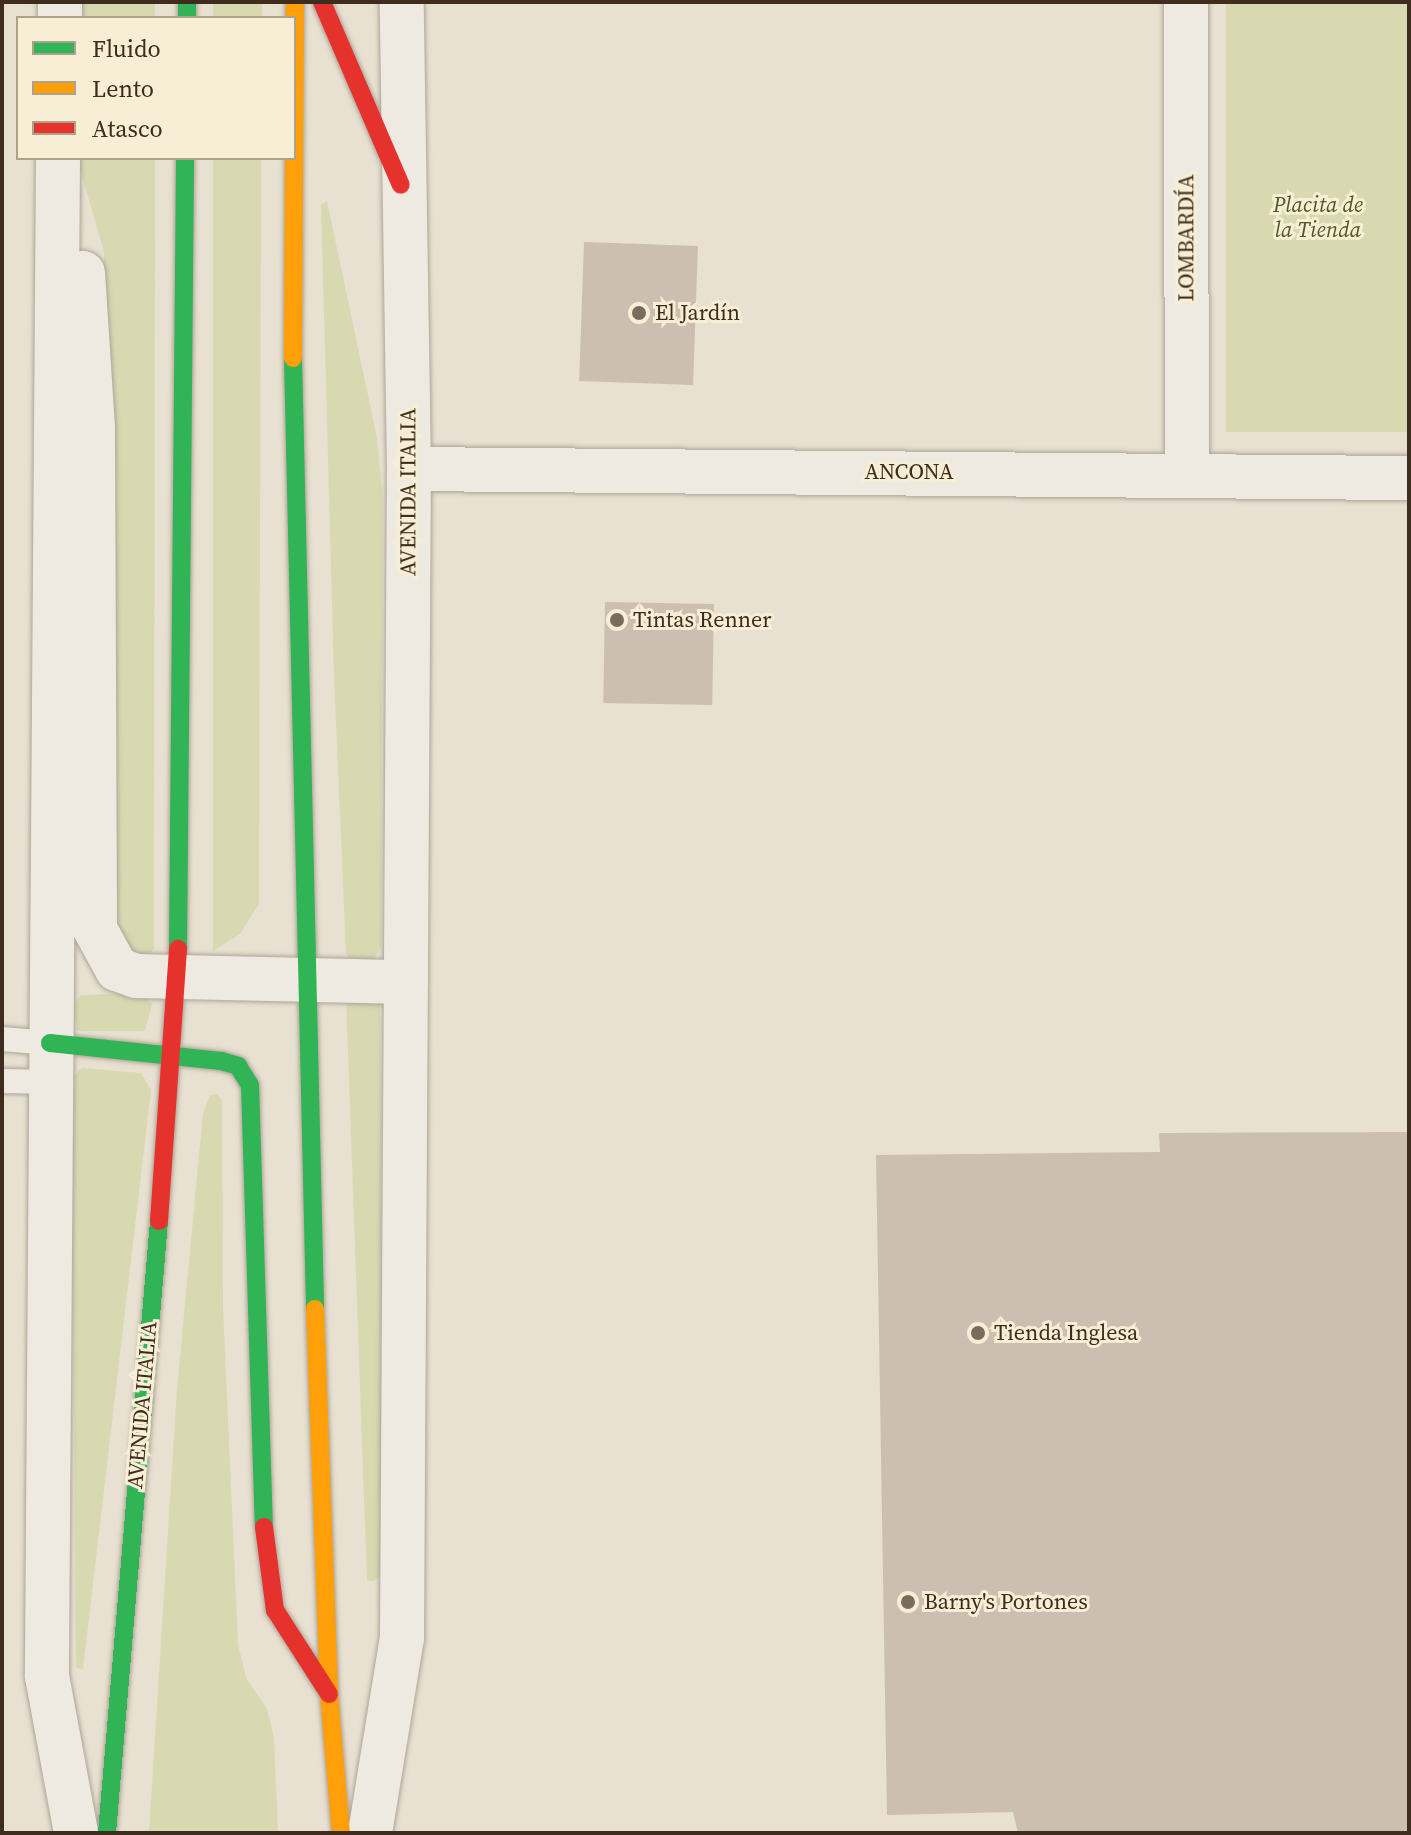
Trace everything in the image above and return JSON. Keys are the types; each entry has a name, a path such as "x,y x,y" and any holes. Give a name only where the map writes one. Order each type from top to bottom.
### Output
{"main road":[{"path":"322,2 401,185"},
{"name":"AVENIDA ITALIA","path":"107,1833 175,1054 185,160"},
{"path":"294,160 293,451 303,979 329,1694 341,1833"},
{"path":"50,1062 175,1054 238,1066 250,1085 265,1561 275,1610 329,1694"}],"street":[{"name":"AVENIDA ITALIA","path":"370,1833 402,1638 409,469 401,185 402,2"},
{"name":"LOMBARDÍA","path":"1186,2 1187,474"},
{"path":"58,160 47,1676 76,1833"},
{"path":"58,205 82,251 93,428 95,929 117,969 136,976 406,982"},
{"name":"ANCONA","path":"409,469 1409,478"}],"lane":[{"path":"2,1039 50,1062"},
{"path":"2,1081 50,1062"}],"green space":[{"path":"75,2 155,2 155,16 75,16"},
{"path":"213,2 262,2 262,16 213,16"},
{"name":"Placita de la Tienda","path":"1226,2 1409,2 1409,432 1226,432"},
{"path":"78,160 155,160 154,949 149,955 118,955 102,689 104,252"},
{"path":"213,160 261,160 259,904 240,934 213,951"},
{"path":"327,201 377,438 383,498 381,947 372,963 352,964 346,953 334,676 321,205"},
{"path":"140,993 152,1004 145,1031 77,1031 74,1004 81,995"},
{"path":"346,996 380,999 383,1577 372,1581 367,1580"},
{"path":"82,1068 141,1073 151,1090 83,1669 76,1668 72,1213 72,1078"},
{"path":"217,1094 222,1101 223,1308 238,1644 246,1678 267,1709 274,1738 278,1833 149,1833 177,1389 203,1114 210,1095"}],"building":[{"name":"El Jardín","path":"584,242 698,246 693,385 579,381"},
{"path":"605,602 714,604 712,705 603,703"},
{"path":"1409,1132 1409,1833 1018,1833 1013,1812 887,1815 876,1155 1160,1152 1159,1133"}],"traffic: fast":[{"path":"187,2 187,16"},
{"path":"178,949 185,160"},
{"path":"293,358 315,1309"},
{"path":"50,1043 221,1061 238,1066 250,1085 264,1527"},
{"path":"107,1833 159,1221"}],"traffic: slow":[{"path":"295,2 295,16"},
{"path":"293,358 294,160"},
{"path":"315,1309 329,1694 341,1833"}],"traffic: jam":[{"path":"322,2 401,185"},
{"path":"159,1221 178,949"},
{"path":"264,1527 275,1610 329,1694"}],"place":[{"name":"El Jardín","path":"639,313"},
{"name":"Tintas Renner","path":"617,620"},
{"name":"Tienda Inglesa","path":"978,1333"},
{"name":"Barny's Portones","path":"908,1602"}]}
